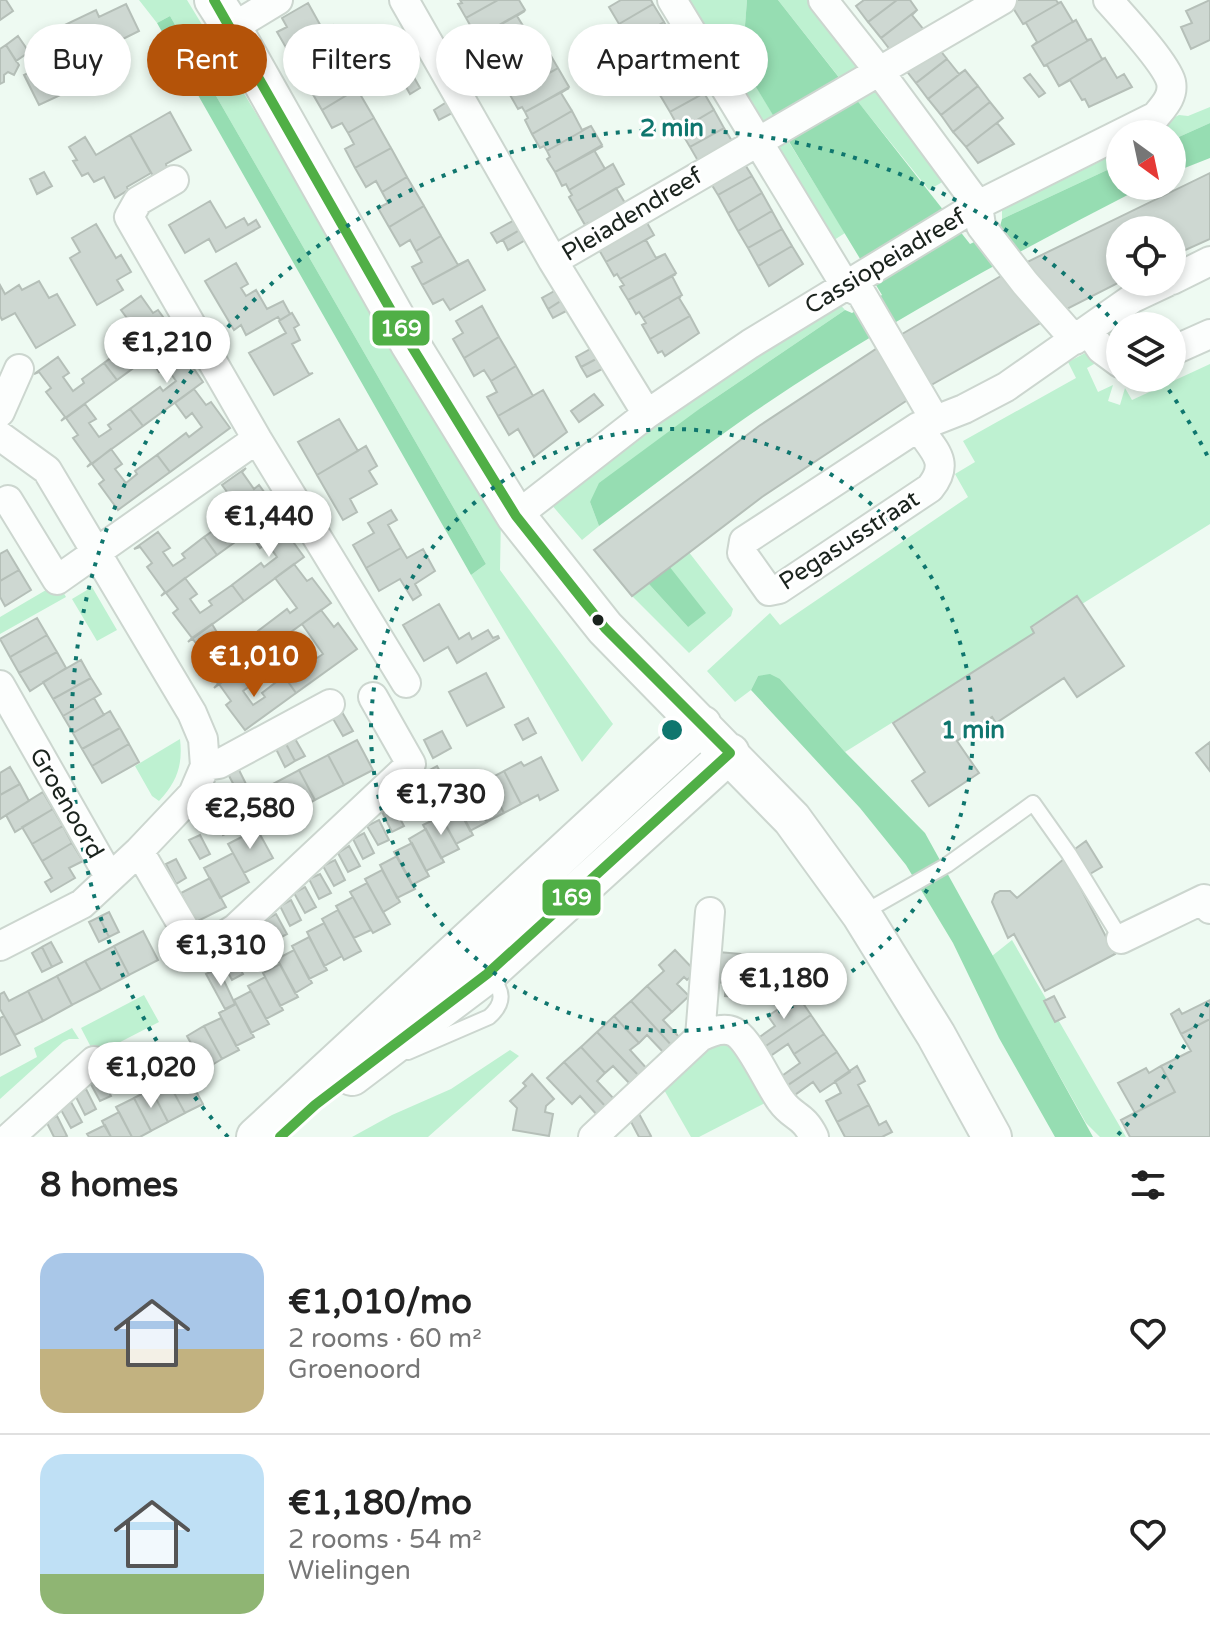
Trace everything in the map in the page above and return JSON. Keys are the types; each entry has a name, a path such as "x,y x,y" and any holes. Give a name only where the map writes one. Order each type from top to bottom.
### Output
{"street":[{"path":"278,0 223,14 409,342 516,516 605,628 792,819 861,914 936,1035 992,1137"},
{"path":"404,0 553,261 647,414"},
{"path":"672,0 756,141 858,283 899,357 926,424"},
{"path":"823,0 879,71 971,217 1025,283 1106,353"},
{"name":"Pleiadendreef","path":"553,261 1002,0"},
{"name":"Cassiopeiadreef","path":"516,516 647,414 750,344 971,217 1156,116 1169,100 1171,83 1162,66 1108,0"},
{"path":"174,180 138,201 129,217 257,439 406,683"},
{"name":"Pegasusstraat","path":"1186,273 1210,261"},
{"name":"Pegasusstraat","path":"926,424 941,462 940,475 930,488 779,589 769,591 742,553 744,541 926,424 1006,387 1137,296"},
{"path":"1186,345 1210,334"},
{"path":"0,412 19,369"},
{"path":"0,436 47,470 98,552 192,713 203,739 205,766 219,764 330,704"},
{"path":"8,500 57,580 257,439"},
{"name":"Groenoord","path":"0,685 110,878"},
{"name":"Groenoord","path":"139,851 198,952 236,928 411,764 373,697"},
{"path":"256,1137 702,725"},
{"path":"280,1137 315,1105 487,974 730,753"},
{"name":"Groenoord","path":"0,946 82,904 139,851 193,794 205,766"},
{"path":"1121,939 1204,899 1210,909"},
{"path":"700,1037 710,912"},
{"path":"593,1137 700,1037 713,1031 727,1030 736,1033 783,1105 807,1122 814,1137"},
{"path":"10,1137 94,1061"}],"lane":[{"path":"861,914 947,865 1033,803 1069,854 1121,939"},
{"path":"450,957 471,961 487,974"}],"shaded area":[{"path":"139,0 187,0 202,24 175,24 170,16 157,23"},
{"path":"687,0 747,0 745,24 701,24"},
{"path":"747,0 778,0 970,244 999,230 1002,219 1106,171 1106,200 1119,200 990,268 789,388 599,526 590,502 599,483 702,407 845,310 852,313 882,295 761,96 768,96 768,24 745,24"},
{"path":"778,0 810,0 865,69 842,81"},
{"path":"170,16 175,24 158,24"},
{"path":"876,85 949,178 929,190 854,97"},
{"path":"199,96 216,96 486,564 471,575"},
{"path":"216,96 246,96 501,515 500,570 613,724 582,762 471,575 486,564"},
{"path":"742,96 762,96 777,121 761,129"},
{"path":"1210,107 1210,123 1186,134 1186,120 1169,120 1179,115 1188,116"},
{"path":"1210,123 1210,158 1186,167 1186,134"},
{"path":"784,134 845,233 831,242 768,144"},
{"path":"1106,151 1106,171 1002,219 1002,206"},
{"path":"836,300 845,310 702,407 590,502 599,526 582,540 550,503 644,430"},
{"path":"1089,351 1101,360 1087,368 1098,392 1106,388 1106,392 1111,392 1108,401 1120,405 1124,392 1127,392 1132,400 1149,392 1186,392 1186,375 1210,364 1210,524 845,752 780,679 758,676 751,690 735,702 707,671 770,613 780,625 968,497 955,474 975,462 963,441 1076,378 1068,362"},
{"path":"688,551 733,609 731,616 689,653 632,596 648,583 688,627 669,566"},
{"path":"669,566 706,613 688,627 648,583"},
{"path":"58,583 66,597 0,634 0,617"},
{"path":"92,587 117,630 97,641 72,599"},
{"path":"770,674 780,679 845,752 925,833 1093,1137 1055,1137 999,1038 953,943 906,865 860,808 751,690 758,676"},
{"path":"180,739 181,757 177,773 159,801 152,796 135,766"},
{"path":"1012,940 1126,1137 1100,1137 1086,1123 992,956"},
{"path":"144,995 159,1022 95,1055 81,1028"},
{"path":"72,1028 79,1039 63,1042 0,1099 0,1077 37,1057 34,1048"},
{"path":"716,1040 731,1045 767,1102 699,1137 691,1137 663,1088"},
{"path":"510,1050 519,1056 428,1137 352,1137 451,1089"}],"building":[{"path":"0,0 6,0 13,11 0,20"},
{"path":"460,0 498,0 466,18 458,4 462,3"},
{"path":"498,0 519,0 525,10 501,24 469,24 466,18"},
{"path":"621,0 651,0 653,4 619,24 609,7"},
{"path":"864,0 897,0 868,22 856,6"},
{"path":"897,0 910,0 917,10 881,38 868,22"},
{"path":"1015,0 1061,2 1023,24 1010,3"},
{"path":"1210,0 1210,40 1191,49 1181,27 1192,23 1186,11"},
{"path":"1061,2 1073,22 1032,46 1037,42 1026,23 1023,24"},
{"path":"308,3 320,24 285,24 282,18"},
{"path":"126,4 139,31 131,35 131,24 67,24 96,10 99,17"},
{"path":"653,4 664,22 660,24 619,24"},
{"path":"917,10 912,15 928,35 894,55 881,38"},
{"path":"525,11 517,16 522,24 502,24"},
{"path":"1076,20 1087,40 1091,39 1044,66 1032,46"},
{"path":"283,29 283,42 277,32"},
{"path":"18,36 24,45 24,55 16,61 6,45"},
{"path":"1091,39 1102,59 1105,58 1059,86 1047,65 1044,66"},
{"path":"6,45 19,65 14,75 8,72 4,75 4,82 0,84 0,49"},
{"path":"936,45 947,59 916,83 902,65"},
{"path":"552,58 558,68 552,71"},
{"path":"1105,58 1117,78 1124,74 1132,87 1089,107 1070,80 1059,86"},
{"path":"947,59 959,74 965,70 928,99 916,83"},
{"path":"558,68 568,88 525,112 522,107 518,109 511,96 552,96 552,71"},
{"path":"965,70 978,86 941,115 928,99"},
{"path":"1030,74 1045,93 1039,97 1024,78"},
{"path":"978,86 990,102 953,132 941,115"},
{"path":"568,89 561,93 572,111 532,134 525,120 528,118 525,112"},
{"path":"34,96 58,96 39,105"},
{"path":"314,96 345,96 322,110"},
{"path":"345,96 361,96 374,118 348,133 342,123 332,128 322,110"},
{"path":"661,96 699,96 670,112"},
{"path":"699,96 706,96 714,110 680,130 670,112"},
{"path":"450,100 456,111 439,120 434,110"},
{"path":"990,102 1003,118 966,147 953,132"},
{"path":"714,110 724,128 690,147 680,130"},
{"path":"572,111 582,130 591,126 547,151 544,146 540,148 532,134"},
{"path":"170,112 191,150 166,164 167,168 153,176 130,135"},
{"path":"374,118 391,148 355,168 345,149 354,144 348,133"},
{"path":"1003,118 997,123 1014,144 978,163 966,147"},
{"path":"591,126 602,145 555,172 547,159 550,157 547,151"},
{"path":"724,128 735,146 701,166 690,147"},
{"path":"130,135 151,173 115,198 104,177 94,182 88,173 82,176 69,147 85,137 96,155"},
{"path":"391,148 407,177 382,192 376,181 366,187 355,168"},
{"path":"594,151 605,169 569,190 566,184 562,186 555,172"},
{"path":"741,158 752,176 718,195 707,177"},
{"path":"613,164 624,184 577,211 569,197 572,195 569,190"},
{"path":"44,172 52,186 37,194 30,179"},
{"path":"1210,173 1210,239 1186,250 1186,216 1122,216 1155,200 1186,200 1186,185"},
{"path":"752,176 762,193 728,213 718,195"},
{"path":"407,177 424,206 389,227 378,208 388,203 382,192"},
{"path":"616,188 628,208 592,229 588,223 585,225 577,211"},
{"path":"762,193 772,211 738,231 728,213"},
{"path":"210,201 226,228 244,218 248,225 256,220 260,227 216,252 209,239 185,253 169,225"},
{"path":"424,206 441,236 416,251 410,240 400,246 389,227"},
{"path":"772,211 782,229 748,248 738,231"},
{"path":"642,214 654,235 606,262 598,248"},
{"path":"518,218 523,228 497,243 491,233"},
{"path":"96,224 116,258 121,255 131,272 117,280 123,290 97,305 70,258 80,252 72,238"},
{"path":"1106,224 1106,289 1059,313 1021,265"},
{"path":"523,228 529,238 508,250 503,240"},
{"path":"782,229 792,246 758,266 748,248"},
{"path":"654,235 646,240 656,258 665,254 620,279 617,274 614,276 606,262"},
{"path":"441,236 458,265 468,260 422,285 412,267 422,262 416,251"},
{"path":"792,246 803,264 769,286 758,266"},
{"path":"665,254 676,273 628,300 620,287 624,285 620,279"},
{"path":"468,260 485,290 450,310 443,299 433,304 422,285"},
{"path":"236,263 248,284 241,288 246,296 256,290 267,309 283,301 290,314 280,320 278,317 246,335 241,325 234,330 205,281"},
{"path":"1006,273 1044,321 926,388 897,337"},
{"path":"672,276 682,295 643,318 639,312 636,314 628,300"},
{"path":"39,281 49,298 57,294 75,325 36,348 15,313 2,320 0,285 5,294 19,285 22,290"},
{"path":"558,289 564,299 548,309 542,298"},
{"path":"682,295 679,298 690,316 650,339 642,325 646,323 643,318"},
{"path":"141,296 153,313 158,310 177,336 117,380 104,363 133,341 136,345 143,340 121,310"},
{"path":"564,299 570,309 553,318 548,309"},
{"path":"482,306 499,337 464,358 453,339 463,333 456,321"},
{"path":"292,313 299,325 294,328 300,340 292,344 309,374 313,373 274,395 249,353 286,333 279,321"},
{"path":"690,316 699,333 665,356 662,351 658,353 650,339"},
{"path":"499,337 516,366 491,381 484,370 474,376 464,358"},
{"path":"168,343 180,360 185,356 203,382 143,426 130,409 160,387 163,391 176,381 166,367 159,372 149,357"},
{"path":"882,345 912,397 762,497 632,596 594,550 759,426"},
{"path":"592,348 598,358 581,367 576,357"},
{"path":"58,357 69,373 63,377 73,391 84,383 82,379 104,363 117,380 61,421 65,417 46,392 51,388 39,372 34,374"},
{"path":"598,358 604,368 587,377 581,367"},
{"path":"516,366 533,396 498,416 487,397 497,392 491,381"},
{"path":"194,389 206,405 211,402 230,428 170,472 157,455 186,433 189,437 202,427 192,413 186,418 175,403"},
{"path":"543,390 567,432 534,457 518,429 509,435 498,416"},
{"path":"594,394 603,405 579,422 571,411"},
{"path":"85,404 96,419 89,423 99,437 111,429 108,425 130,409 143,426 87,467 91,463 73,438 78,435 66,418"},
{"path":"339,419 358,451 317,475 298,442"},
{"path":"366,446 377,466 369,471 377,484 350,499 357,512 343,520 317,475"},
{"path":"111,449 122,464 115,469 126,483 137,474 135,471 157,455 170,472 118,510 99,484 104,480 92,464"},
{"path":"246,468 242,472 254,489 259,485 278,511 217,555 204,537 234,516 237,520 244,515 222,485"},
{"path":"391,510 397,520 388,525 401,548 366,568 353,545 374,533 368,523"},
{"path":"268,518 281,535 286,532 304,557 244,601 232,585 261,563 264,567 277,557 267,543 260,548 249,532"},
{"path":"158,532 170,548 163,552 173,566 185,558 182,554 204,537 217,555 161,596 165,592 147,567 152,563 140,547 134,549"},
{"path":"401,548 407,558 423,549 435,571 415,584 421,595 413,600 400,579 379,591 366,568"},
{"path":"7,550 19,570 0,581 0,554"},
{"path":"294,564 307,581 312,578 331,603 270,647 258,631 287,609 290,613 297,608 275,578"},
{"path":"19,570 31,590 5,606 0,597 0,581"},
{"path":"185,578 197,594 190,599 200,613 212,605 209,601 232,585 244,601 188,642 192,638 173,613 178,609 166,593"},
{"path":"1077,596 1124,666 1077,697 1064,678 996,723 992,717 957,741 979,773 929,806 912,781 925,772 893,723 1034,633 1031,627"},
{"path":"439,604 459,639 469,633 472,639 488,630 493,638 499,638 457,663 448,647 424,661 403,625"},
{"path":"321,610 334,627 338,623 357,649 296,693 284,676 314,655 317,658 323,654 302,624"},
{"path":"37,618 47,635 10,657 0,639"},
{"path":"212,624 231,656 238,650 235,647 258,631 270,647 214,688 218,684 200,659 205,655 192,638"},
{"path":"47,635 57,652 19,673 10,657"},
{"path":"57,652 66,668 30,691 19,673"},
{"path":"81,660 91,678 53,699 43,682"},
{"path":"238,670 250,686 243,691 253,705 265,697 262,693 284,676 296,693 245,730 226,705 231,701 219,684"},
{"path":"486,673 504,707 467,726 449,692"},
{"path":"91,678 101,694 63,716 53,699"},
{"path":"94,698 104,715 73,733 63,716"},
{"path":"110,711 120,728 82,749 73,733"},
{"path":"342,712 353,731 343,736 332,717"},
{"path":"528,718 536,733 523,740 515,725"},
{"path":"120,728 129,744 92,766 82,749"},
{"path":"442,731 451,748 433,758 424,740"},
{"path":"294,737 305,756 295,761 285,742"},
{"path":"357,740 373,770 344,785 328,755"},
{"path":"285,742 295,761 285,767 275,747"},
{"path":"1210,742 1210,771 1196,753"},
{"path":"129,744 139,762 102,783 92,766"},
{"path":"328,755 344,785 315,800 299,770"},
{"path":"541,757 558,790 540,800 538,795 521,804 504,771 521,762 524,766"},
{"path":"237,766 247,786 237,791 227,772"},
{"path":"437,766 448,786 436,792 426,772"},
{"path":"10,767 20,784 0,795 0,773"},
{"path":"299,770 315,800 286,815 271,785"},
{"path":"504,771 521,804 504,813 487,780"},
{"path":"422,779 433,799 422,805 411,785"},
{"path":"487,780 504,813 487,822 470,789"},
{"path":"20,784 29,801 0,819 0,795"},
{"path":"271,785 286,815 258,830 242,800"},
{"path":"470,789 487,822 470,831 453,798"},
{"path":"43,792 53,809 15,832 6,815"},
{"path":"408,793 418,813 407,818 397,799"},
{"path":"456,802 473,835 456,844 438,812"},
{"path":"393,806 404,826 392,832 382,812"},
{"path":"53,809 63,826 32,844 22,827"},
{"path":"223,810 234,830 223,835 213,815"},
{"path":"441,816 459,849 441,858 423,825"},
{"path":"379,820 389,840 378,845 367,826"},
{"path":"63,826 72,843 42,861 32,844"},
{"path":"257,829 273,858 244,873 228,844"},
{"path":"426,829 444,862 426,871 409,839"},
{"path":"364,833 374,853 363,859 353,839"},
{"path":"200,835 210,854 200,859 189,840"},
{"path":"1086,841 1102,867 1090,874 1091,878 1075,849"},
{"path":"72,843 83,861 69,868 75,878 51,892 45,882 52,878 42,861"},
{"path":"412,843 429,876 412,885 394,852"},
{"path":"349,846 360,866 348,872 338,853"},
{"path":"233,853 249,882 220,898 204,868"},
{"path":"397,856 415,889 397,898 380,865"},
{"path":"1065,858 1115,954 1045,991 1014,934 1008,938 992,902 1000,891 1010,891 1017,898"},
{"path":"176,859 186,878 176,884 166,864"},
{"path":"335,860 345,880 334,886 323,866"},
{"path":"382,870 400,902 383,912 365,879"},
{"path":"320,874 331,893 319,899 309,879"},
{"path":"210,878 226,907 196,922 181,893"},
{"path":"367,883 390,924 373,933 350,892"},
{"path":"305,887 316,907 305,913 294,893"},
{"path":"353,897 371,930 354,938 336,906"},
{"path":"291,900 301,920 290,926 280,906"},
{"path":"338,910 361,951 344,960 322,919"},
{"path":"109,912 119,932 109,937 99,917"},
{"path":"276,914 287,934 276,940 265,920"},
{"path":"99,917 109,937 99,942 89,922"},
{"path":"324,923 342,956 324,966 307,932"},
{"path":"261,927 272,947 261,953 250,933"},
{"path":"143,931 158,960 129,975 114,946"},
{"path":"309,937 327,970 309,979 292,946"},
{"path":"247,941 257,961 246,967 236,947"},
{"path":"51,942 62,962 52,967 42,947"},
{"path":"114,946 129,975 101,990 85,961"},
{"path":"42,947 52,967 42,972 32,953"},
{"path":"294,950 312,983 295,993 277,959"},
{"path":"675,950 696,972 677,984 689,996 672,1012 647,986 664,971 659,965"},
{"path":"718,952 752,955 748,998 725,996 726,983 715,982"},
{"path":"232,954 243,974 232,980 221,960"},
{"path":"85,961 101,990 72,1005 57,976"},
{"path":"751,962 774,965 775,970 785,963 805,992 781,1008 775,999 748,998"},
{"path":"280,964 298,997 280,1006 263,973"},
{"path":"218,968 235,1004 225,1009 206,974"},
{"path":"57,976 72,1005 43,1021 28,991"},
{"path":"265,977 283,1010 266,1019 248,986"},
{"path":"647,986 672,1012 663,1020 681,1039 673,1047 631,1001"},
{"path":"28,991 43,1021 15,1035 0,1009 0,994 4,992 9,1001"},
{"path":"251,991 269,1024 251,1033 234,1000"},
{"path":"798,996 811,1015 760,1050 754,1041 775,1026 768,1016"},
{"path":"1054,996 1065,1017 1055,1022 1044,1001"},
{"path":"1210,1000 1210,1019 1181,1034 1171,1014 1179,1009 1182,1014"},
{"path":"631,1001 673,1047 665,1054 647,1035 639,1043 614,1016"},
{"path":"236,1004 254,1037 236,1046 219,1013"},
{"path":"811,1015 824,1034 794,1054 788,1044 766,1059 760,1050"},
{"path":"4,1016 20,1045 0,1055 0,1018"},
{"path":"614,1016 639,1043 630,1050 648,1070 640,1077 597,1032"},
{"path":"221,1018 239,1050 222,1059 204,1026"},
{"path":"1210,1019 1210,1137 1130,1137 1121,1120 1175,1092 1161,1066 1191,1051 1181,1034"},
{"path":"204,1026 222,1059 205,1069 187,1036"},
{"path":"597,1032 640,1077 631,1085 613,1066 605,1073 581,1047"},
{"path":"824,1034 837,1052 785,1087 779,1078 800,1063 794,1054"},
{"path":"581,1047 605,1073 597,1081 615,1100 607,1108 564,1062"},
{"path":"837,1052 850,1072 820,1092 813,1082 792,1097 785,1087"},
{"path":"564,1062 607,1108 598,1116 580,1096 572,1104 547,1078"},
{"path":"857,1066 865,1081 858,1085 869,1105 837,1122 826,1101 841,1093 835,1081"},
{"path":"1161,1066 1175,1092 1135,1113 1118,1083 1146,1068 1149,1073"},
{"path":"185,1071 203,1104 185,1113 167,1080"},
{"path":"532,1074 554,1099 546,1106 545,1112 553,1114 549,1136 513,1130 517,1108 510,1101 526,1086 523,1083"},
{"path":"100,1075 111,1096 100,1101 89,1081"},
{"path":"167,1080 185,1113 168,1122 151,1089"},
{"path":"86,1089 96,1109 85,1115 75,1095"},
{"path":"151,1089 168,1122 151,1131 134,1098"},
{"path":"134,1098 151,1131 140,1137 132,1137 116,1107"},
{"path":"71,1102 82,1122 71,1128 60,1108"},
{"path":"869,1105 879,1125 886,1121 892,1132 882,1137 845,1137 837,1122"},
{"path":"637,1110 649,1137 639,1137 629,1118"},
{"path":"119,1112 132,1137 111,1137 104,1125 102,1121"},
{"path":"57,1116 65,1137 54,1137 46,1121"},
{"path":"105,1125 111,1137 89,1137 87,1134"}],"transit line":[{"name":"169","path":"214,0 409,342 516,516 605,628 730,753 487,974 315,1105 280,1137"}]}
